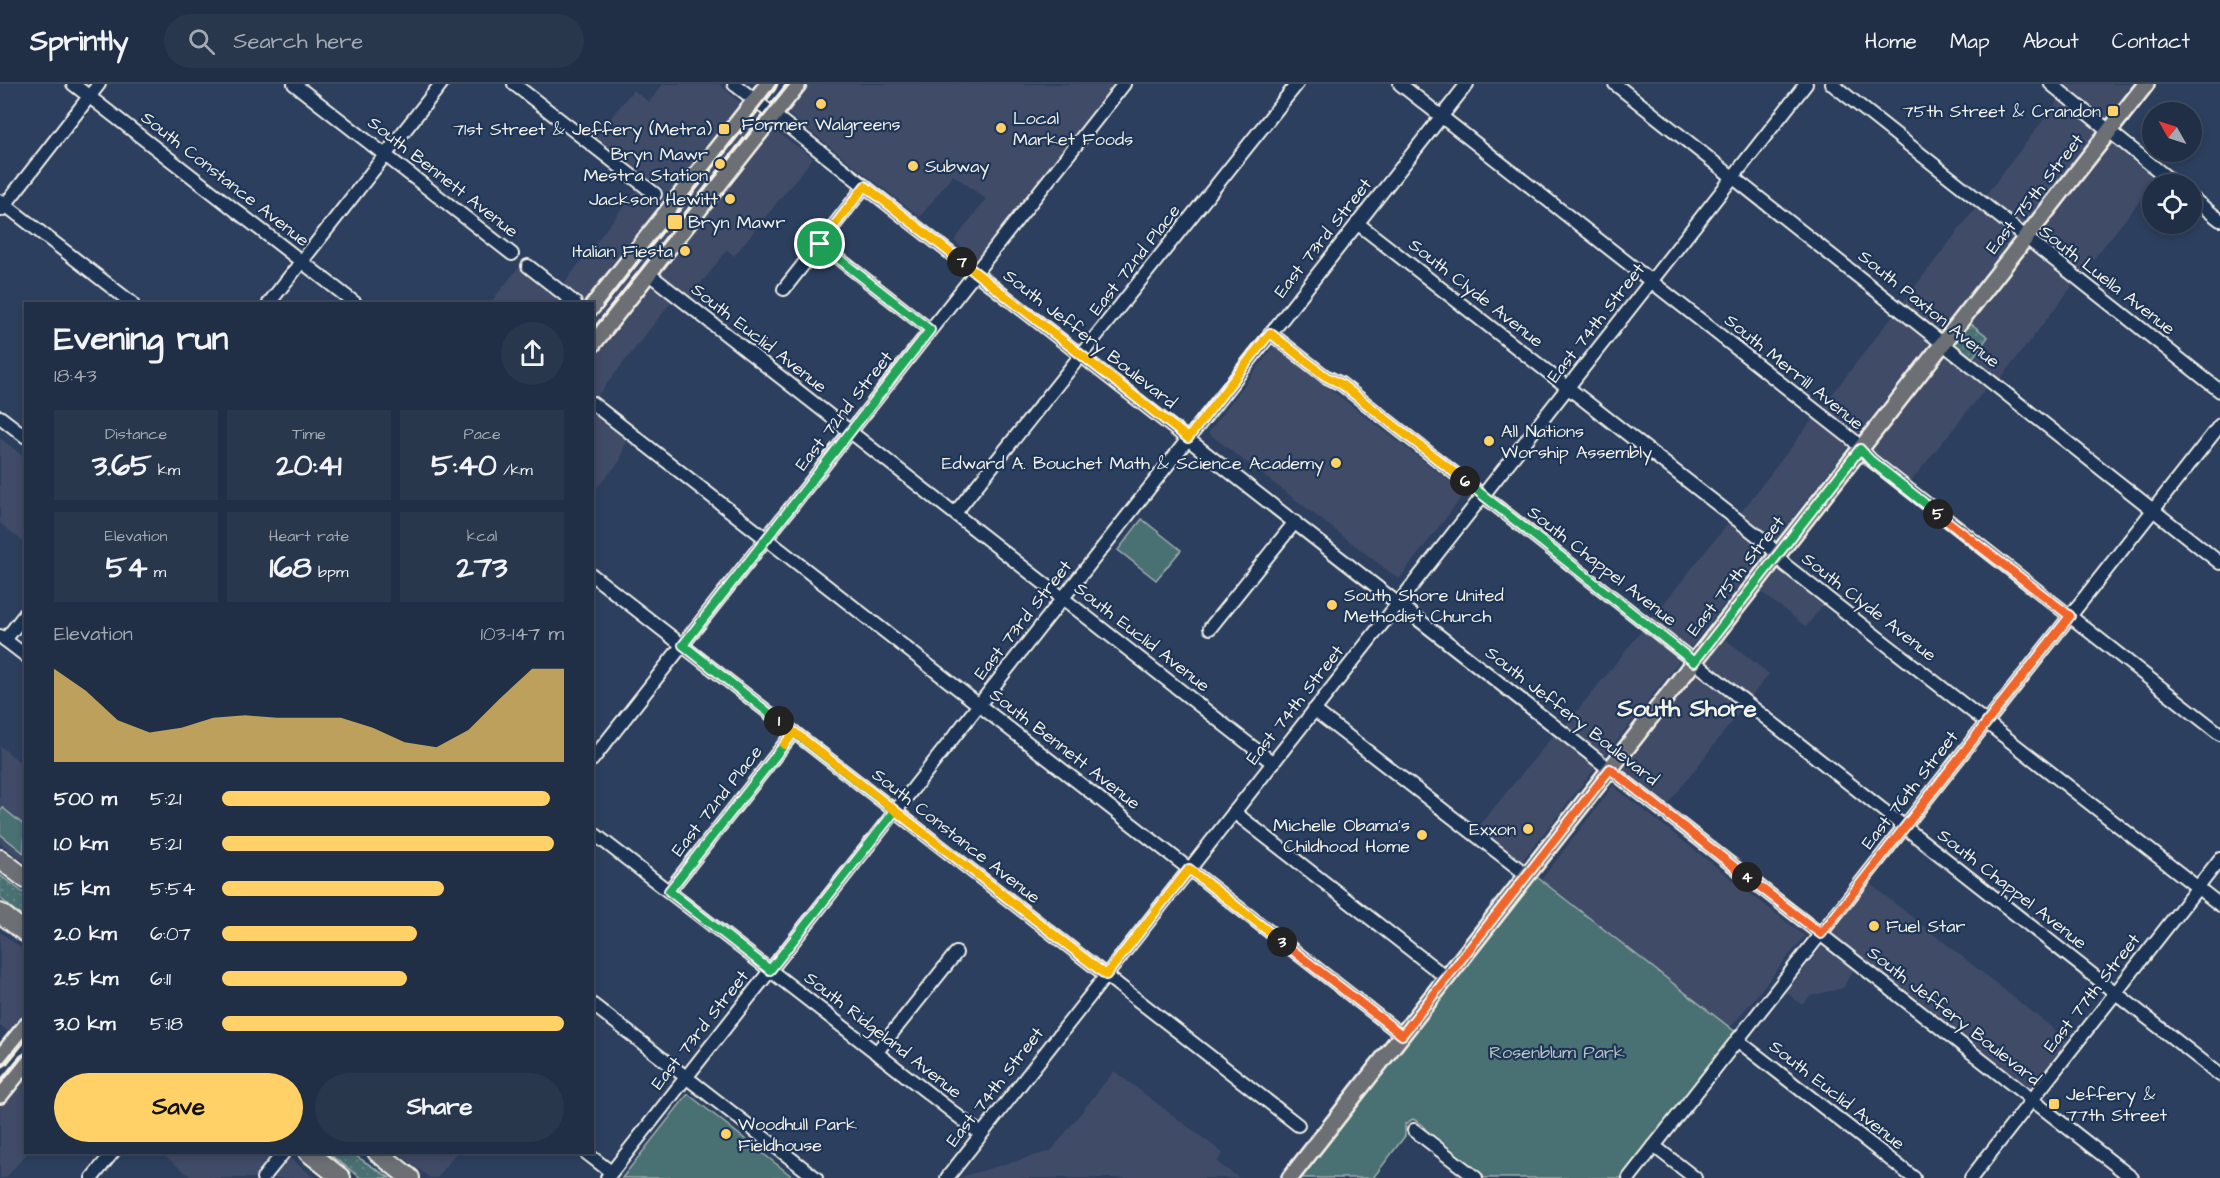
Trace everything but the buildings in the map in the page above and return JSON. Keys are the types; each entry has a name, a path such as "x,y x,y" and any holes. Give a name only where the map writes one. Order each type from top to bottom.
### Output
{"highway":[{"path":"0,859 24,877"},
{"path":"0,913 24,931"},
{"path":"311,1154 341,1178"},
{"path":"380,1154 410,1178"}],"main road":[{"path":"594,304 768,84"},
{"path":"594,343 798,84"},
{"name":"East 75th Street","path":"1290,1178 2146,84"},
{"path":"0,1058 24,1028"},
{"path":"0,1095 24,1065"}],"street":[{"name":"South Constance Avenue","path":"74,84 354,302"},
{"path":"99,84 2,205 131,302"},
{"name":"South Bennett Avenue","path":"294,84 512,254"},
{"path":"270,302 441,84"},
{"path":"514,84 655,194"},
{"name":"South Jeffery Boulevard","path":"734,84 2132,1178"},
{"name":"East 72nd Street","path":"594,757 1124,84"},
{"name":"East 72nd Place","path":"955,513 1297,84"},
{"name":"South Merrill Avenue","path":"1400,84 1853,440 1870,460 2220,734"},
{"name":"East 73rd Street","path":"609,1175 1467,84"},
{"name":"South Paxton Avenue","path":"1615,84 2220,563"},
{"name":"East 74th Street","path":"947,1178 1806,84"},
{"name":"South Luella Avenue","path":"1832,84 2220,391"},
{"path":"2051,84 2162,174"},
{"path":"784,289 865,186"},
{"path":"2202,206 2220,220"},
{"name":"South Clyde Avenue","path":"1357,223 1767,543 1785,565 2220,905"},
{"path":"820,244 930,330"},
{"path":"528,266 574,302"},
{"name":"South Euclid Avenue","path":"649,274 1273,763"},
{"name":"South Chappel Avenue","path":"1270,333 1325,376 1341,384 2220,1075"},
{"name":"South Bennett Avenue","path":"594,404 1402,1035"},
{"path":"0,417 24,435"},
{"name":"East 76th Street","path":"1629,1178 2220,425"},
{"path":"1210,628 1295,522"},
{"name":"South Constance Avenue","path":"594,577 1298,1125"},
{"path":"24,615 2,638 24,654"},
{"path":"1314,710 1527,875"},
{"name":"East 72nd Place","path":"669,891 794,732"},
{"path":"1234,812 1447,978"},
{"name":"South Ridgeland Avenue","path":"594,834 981,1134"},
{"name":"East 77th Street","path":"1971,1178 2220,859"},
{"path":"876,1053 956,953"},
{"path":"594,1006 816,1178"},
{"name":"South Euclid Avenue","path":"1737,1040 1914,1178"},
{"path":"1414,1130 1476,1178"},
{"path":"1654,1146 1695,1178"},
{"path":"92,1178 111,1154"},
{"path":"263,1178 282,1154"},
{"path":"587,1154 609,1175"}],"shaded area":[{"path":"663,84 719,84 743,105 588,302 581,302 561,287 638,188 653,204 661,201 665,193 661,186 648,182 594,139 633,90 649,102"},
{"path":"806,84 1121,84 981,262 954,241 986,199 953,175 920,217 787,113 787,109"},
{"path":"2061,84 2134,84 1514,871 1471,836 1551,738 1569,721 1726,526 1735,520 2055,105"},
{"path":"751,109 766,121 594,339 594,312"},
{"path":"772,128 813,158 734,256 727,250 689,299 658,272"},
{"path":"2112,143 2153,174 2142,174 2142,198 2081,275 2036,239"},
{"path":"2029,249 2074,284 1998,382 1971,360 1988,337 1970,323"},
{"path":"519,267 565,302 491,302"},
{"path":"648,285 672,301 595,399 594,352"},
{"name":"Edward A. Bouchet Math & Science Academy","path":"1274,346 1465,493 1399,579 1208,433"},
{"path":"1946,355 1987,387 1908,485 1869,453"},
{"path":"594,412 627,437 620,461 595,490"},
{"path":"0,438 24,457 24,542 0,523"},
{"path":"1780,567 1825,602 1806,627 1760,591"},
{"path":"1724,638 1769,674 1748,701 1703,664"},
{"path":"1696,673 1742,709 1668,804 1622,768"},
{"path":"0,746 24,765 24,861 0,843"},
{"path":"1613,786 1805,936 1730,1028 1541,880"},
{"path":"1869,883 2070,1042 2032,1090 1832,933"},
{"path":"0,932 24,950 24,1014 10,1033 0,1025"},
{"path":"1822,946 1853,970 1843,988 1810,996 1802,1005 1786,992"},
{"path":"1114,1071 1223,1153 1217,1162 1239,1178 957,1178 1051,1151"},
{"path":"24,1075 24,1154 26,1154 6,1178 0,1178 0,1106"},
{"path":"162,1154 285,1154 315,1178 193,1178"},
{"path":"400,1154 455,1154 437,1178 430,1178"}],"green space":[{"path":"1970,323 1988,337 1971,360 1955,347 1955,341"},
{"path":"1142,519 1181,550 1156,580 1118,550"},
{"path":"3,808 24,825 24,853 0,834 0,811"},
{"name":"Rosenblum Park","path":"1533,874 1738,1034 1626,1178 1483,1178 1429,1136 1423,1125 1413,1119 1405,1124 1405,1136 1373,1178 1295,1178"},
{"path":"0,875 24,893 24,918 0,898"},
{"path":"688,1094 794,1178 622,1178"},
{"path":"330,1154 353,1154 390,1178 361,1178"}],"railway":[{"path":"603,306 777,84"},
{"path":"594,328 789,84"},
{"path":"0,1068 24,1038"},
{"path":"0,1084 24,1054"}],"place":[{"name":"Former Walgreens","path":"821,104"},
{"name":"75th Street & Crandon","path":"2113,111"},
{"name":"Local Market Foods","path":"1001,128"},
{"name":"71st Street & Jeffery (Metra)","path":"724,129"},
{"name":"Bryn Mawr Mestra Station","path":"720,164"},
{"name":"Subway","path":"913,166"},
{"name":"Jackson Hewitt","path":"730,199"},
{"name":"Bryn Mawr","path":"675,222"},
{"name":"Italian Fiesta","path":"685,251"},
{"name":"All Nations Worship Assembly","path":"1489,441"},
{"name":"Edward A. Bouchet Math & Science Academy","path":"1336,463"},
{"name":"South Shore United Methodist Church","path":"1332,605"},
{"name":"Exxon","path":"1528,829"},
{"name":"Michelle Obama's Childhood Home","path":"1422,835"},
{"name":"Fuel Star","path":"1874,926"},
{"name":"Jeffery & 77th Street","path":"2054,1104"},
{"name":"Woodhull Park Fieldhouse","path":"726,1134"}],"district":[{"name":"South Shore","path":"1687,709"}],"route":[{"path":"820,244 865,186 1188,438 1270,333 1325,376 1341,384 1694,662 1860,449 1870,460 2070,616 1821,934 1610,769 1402,1035 1189,869 1106,975 895,811 794,732 669,891 770,970 895,811 683,645 930,330 820,244"}]}
